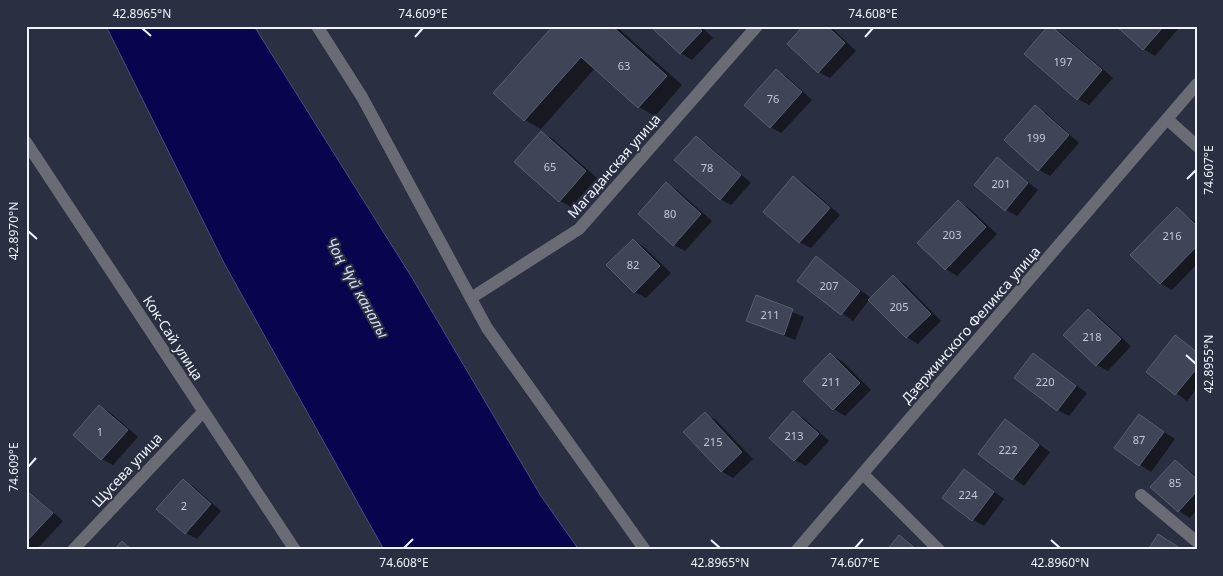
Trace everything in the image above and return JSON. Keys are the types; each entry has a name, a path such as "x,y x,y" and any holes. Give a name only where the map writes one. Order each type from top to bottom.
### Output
{"street":[{"path":"317,26 362,97 487,328 645,550"},
{"name":"Магаданская улица","path":"471,298 579,229 757,26"},
{"name":"Дзержинского Феликса улица","path":"797,550 1197,84"},
{"path":"1167,119 1197,146"},
{"name":"Кок-Сай улица","path":"26,142 295,550"},
{"name":"Щусева улица","path":"73,550 203,412"},
{"path":"862,474 939,550"},
{"path":"1141,495 1197,542"}],"water":[{"name":"Чоң Чүй каналы","path":"106,26 254,26 411,276 541,496 579,550 384,550 224,263"}],"building":[{"path":"553,26 612,26 667,76 638,108 581,57 524,121 493,93"},
{"path":"657,26 698,26 702,31 680,54 654,30"},
{"path":"803,26 827,26 845,43 818,73 787,44"},
{"path":"1048,26 1051,26 1102,70 1077,100 1024,54"},
{"path":"1116,26 1164,26 1143,50"},
{"path":"776,69 802,92 770,128 744,105"},
{"path":"1035,105 1069,135 1038,171 1004,140"},
{"path":"541,131 586,171 559,202 514,162"},
{"path":"696,136 741,175 720,200 674,160"},
{"path":"997,157 1028,183 1005,211 974,185"},
{"path":"793,176 830,208 799,243 763,212"},
{"path":"666,182 701,214 673,246 638,214"},
{"path":"958,200 986,227 945,270 917,243"},
{"path":"1177,207 1197,226 1197,246 1160,284 1130,255"},
{"path":"633,239 660,266 634,293 606,265"},
{"path":"816,256 860,291 841,315 797,281"},
{"path":"893,275 931,314 906,338 868,300"},
{"path":"756,295 793,309 784,335 746,321"},
{"path":"1088,309 1121,339 1096,366 1063,335"},
{"path":"1175,335 1197,352 1197,368 1175,395 1146,372"},
{"path":"830,353 860,383 833,410 803,381"},
{"path":"1033,353 1076,386 1057,411 1014,378"},
{"path":"99,405 128,430 101,460 73,435"},
{"path":"793,411 819,434 794,461 769,438"},
{"path":"705,412 742,452 721,472 683,432"},
{"path":"1139,414 1164,432 1139,466 1114,448"},
{"path":"1005,419 1039,445 1012,480 978,454"},
{"path":"1175,460 1197,479 1197,491 1178,512 1150,487"},
{"path":"964,469 994,492 972,521 942,498"},
{"path":"183,479 211,504 185,534 156,509"},
{"path":"26,490 53,513 26,542"},
{"path":"1158,534 1183,550 1148,550"},
{"path":"899,535 918,550 887,550"},
{"path":"122,541 132,550 114,550"}]}
